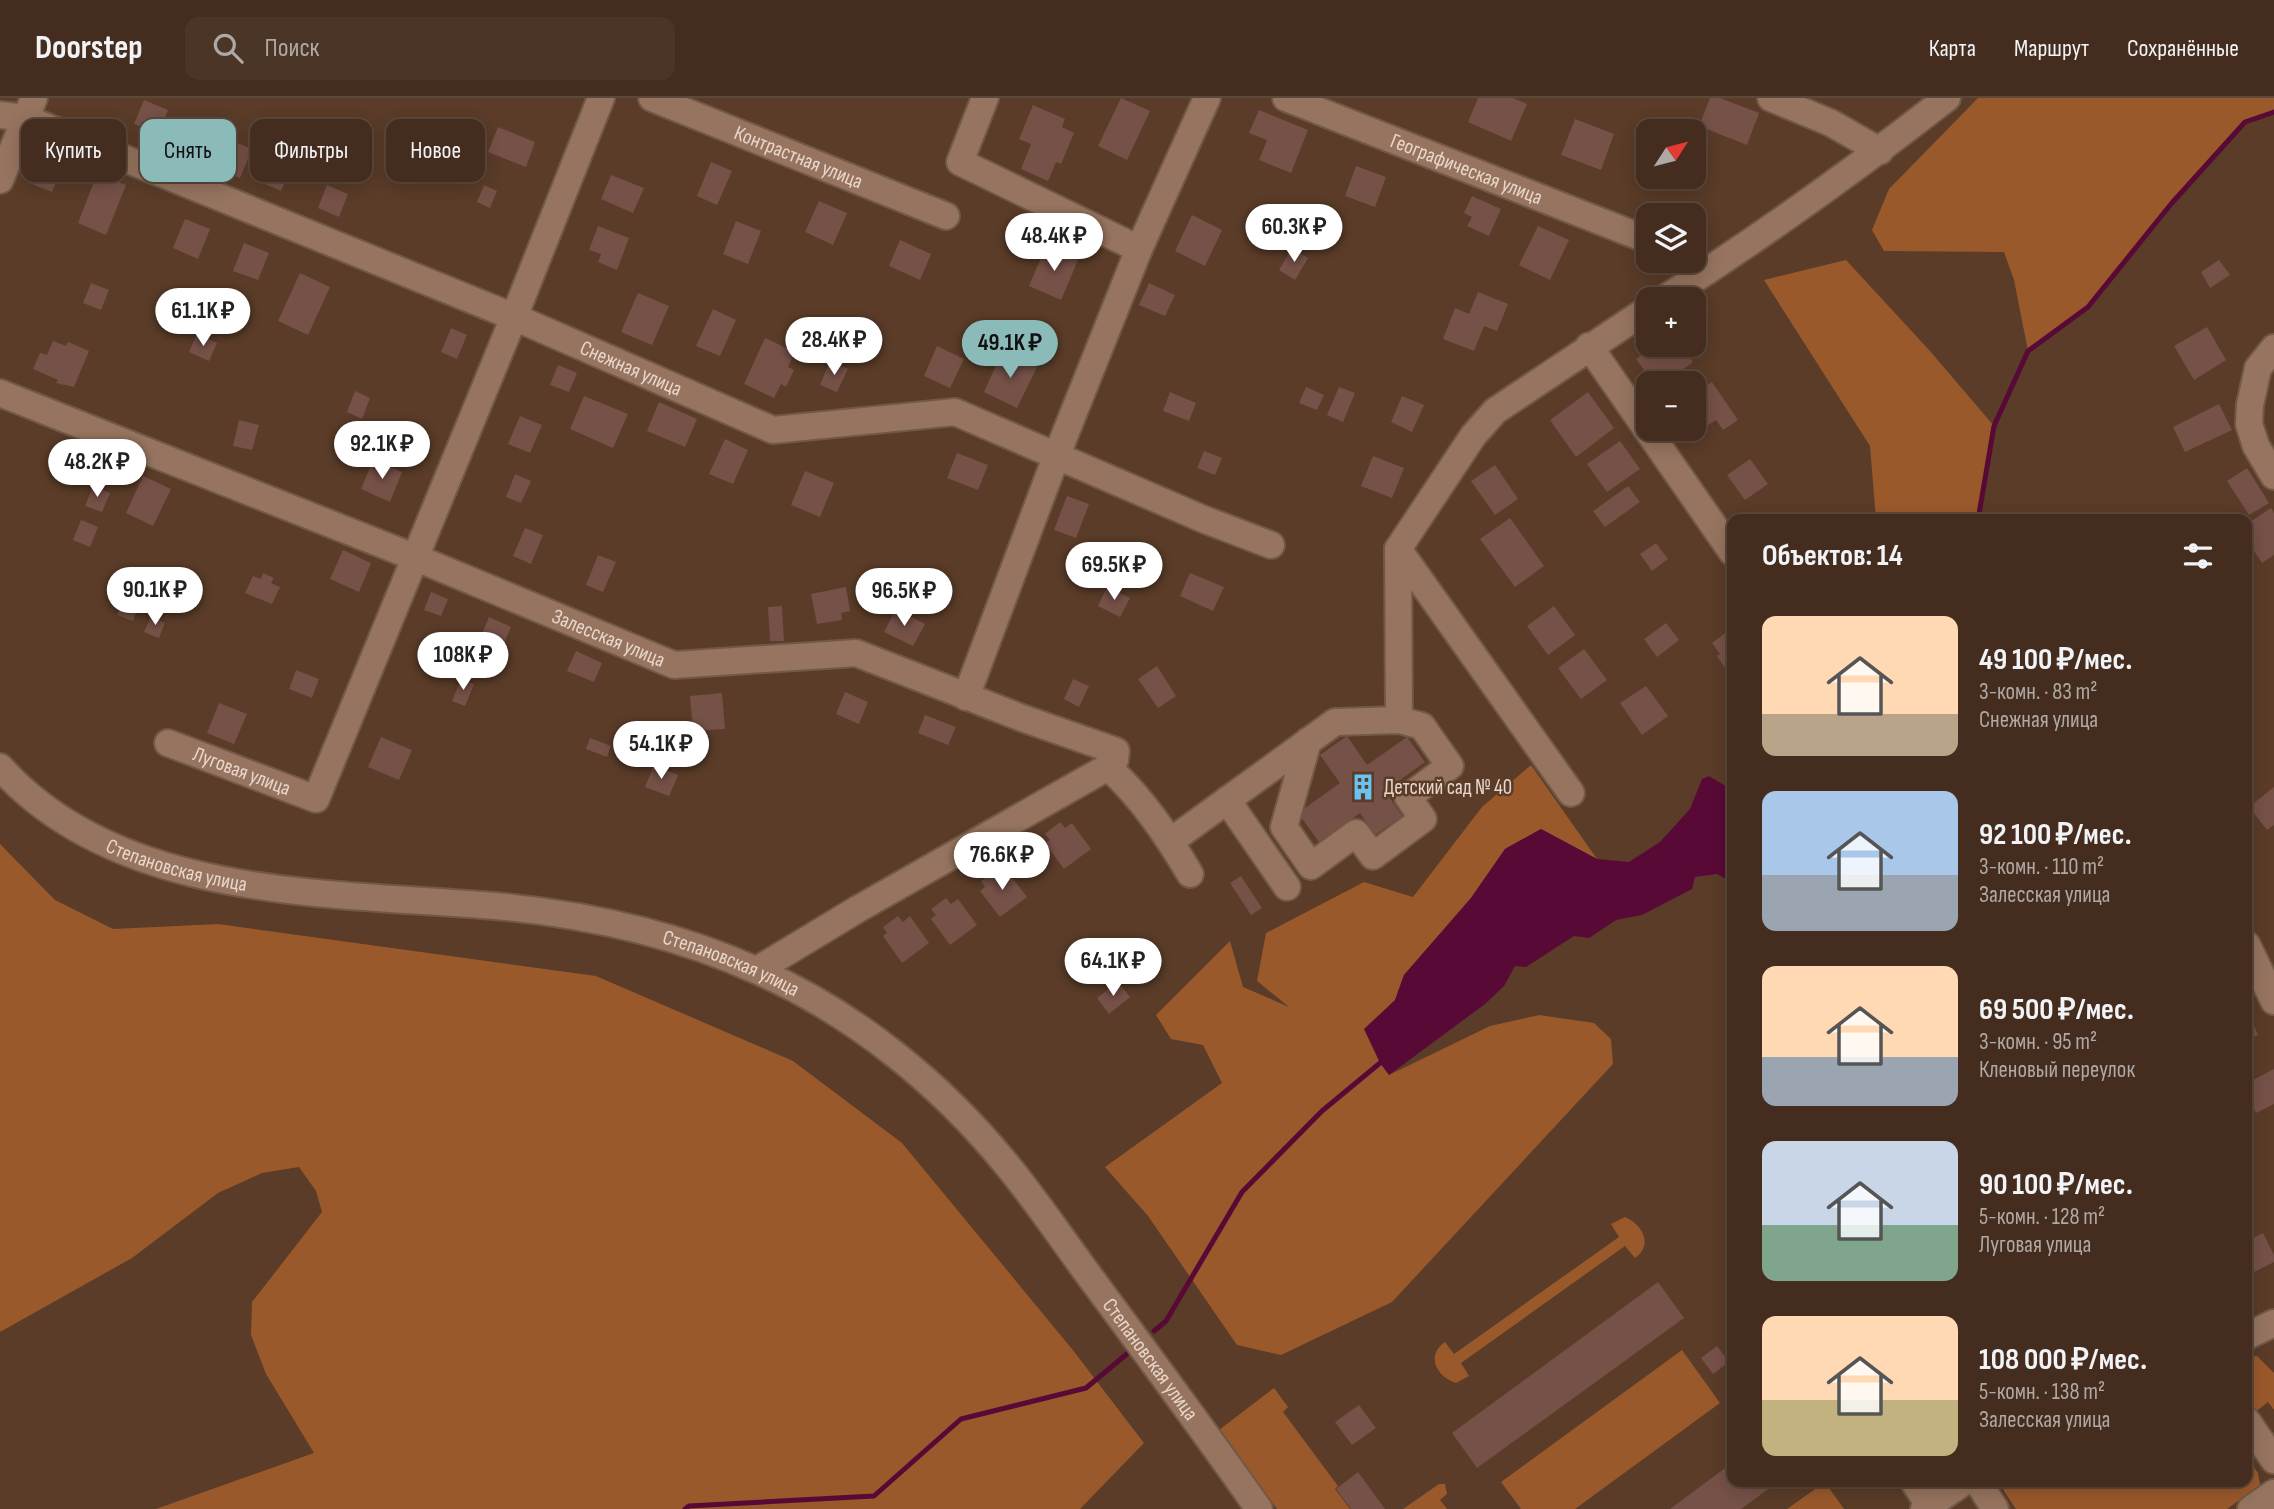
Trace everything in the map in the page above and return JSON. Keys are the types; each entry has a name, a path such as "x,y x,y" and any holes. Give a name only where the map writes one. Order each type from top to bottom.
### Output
{"street":[{"path":"414,557 601,98"},
{"name":"Контрастная улица","path":"652,98 946,216"},
{"path":"985,98 960,162 1139,249"},
{"path":"966,696 1056,457 1139,249 1207,98"},
{"name":"Географическая улица","path":"1286,98 1636,235"},
{"path":"1771,98 1831,123 1880,151"},
{"path":"1706,262 1880,151 1947,98"},
{"path":"0,180 20,110"},
{"name":"Снежная улица","path":"20,110 514,317 773,430 955,412 1203,519 1271,545"},
{"path":"1677,287 1692,273"},
{"path":"1399,720 1398,561 1473,436 1495,411 1636,317"},
{"path":"1589,346 1727,545"},
{"path":"2266,358 2250,405 2249,424 2256,446 2274,476"},
{"name":"Залесская улица","path":"0,393 414,557 674,665 856,653 966,696 1112,759"},
{"name":"Луговая улица","path":"168,743 316,799 414,557"},
{"path":"1398,561 1571,793"},
{"path":"1171,841 1308,741 1335,722 1399,720 1422,726 1450,766 1408,797 1423,819 1373,856 1356,833 1311,866 1284,827 1308,741"},
{"path":"757,970 1112,759 1129,787 1171,841 1190,874"},
{"name":"Степановская улица","path":"0,767 37,802 78,828 117,847 169,866 295,892 497,906 625,925 665,935 757,970 851,1021 882,1043 960,1113 1005,1162 1259,1509"},
{"path":"1227,800 1287,887"},
{"path":"2252,955 2274,1001"},
{"path":"2252,1334 2274,1323"},
{"path":"2252,1428 2274,1460"},
{"path":"1917,1487 1927,1507 1957,1487"},
{"path":"1981,1487 1995,1509"},
{"path":"2251,1509 2274,1493"}],"shaded area":[{"path":"1978,98 2274,98 2274,112 2245,122 2171,204 2088,307 2028,351 2014,280 2004,252 1884,251 1872,230 1889,189"},
{"path":"1846,260 1930,351 1994,426 1979,514 1876,514 1870,446 1764,280"},
{"path":"1531,765 1597,859 1541,829 1505,849 1471,898 1404,975 1395,1000 1389,1075 1490,1026 1539,1015 1594,1023 1611,1039 1613,1064 1392,1302 1281,1355 1237,1345 1148,1216 1105,1167 1222,1083 1203,1045 1171,1039 1156,1015 1230,941 1243,987 1289,1007 1257,981 1266,933 1364,882 1413,897 1482,807"},
{"path":"1709,776 1727,787 1727,879 1717,874 1695,877 1692,889 1642,915 1616,920 1589,938 1574,936 1526,967 1515,966 1504,986 1485,1004 1389,1075 1380,1063 1364,1029 1395,1000 1404,975 1471,898 1505,849 1541,829 1597,859 1629,862 1660,842 1690,809 1702,779"},
{"path":"0,844 55,900 113,929 218,924 596,976 793,1061 902,1143 1072,1349 1144,1443 1080,1509 156,1509 314,1453 266,1374 251,1335 252,1302 322,1212 316,1191 299,1167 262,1173 218,1193 132,1258 0,1332"},
{"path":"1625,1217 1644,1235 1641,1253 1635,1258 1625,1246 1461,1363 1469,1376 1456,1383 1443,1376 1435,1360 1436,1353 1445,1342 1454,1354 1619,1237 1611,1224"},
{"path":"1682,1350 1720,1403 1575,1509 1521,1509 1501,1482"},
{"path":"2252,1356 2257,1356 2274,1373 2274,1410 2268,1402 2252,1412"},
{"path":"1274,1388 1288,1407 1283,1412 1338,1486 1335,1489 1350,1509 1277,1509 1219,1430"},
{"path":"2252,1465 2258,1473 2260,1485 2227,1509 2016,1509 2003,1487 2252,1487"},
{"path":"1439,1484 1445,1484 1447,1494 1440,1500 1447,1509 1403,1509"},
{"path":"1818,1487 1826,1487 1844,1509 1787,1509"}],"building":[{"path":"1121,98 1150,111 1127,160 1098,146"},
{"path":"1478,98 1513,98 1527,104 1511,141 1468,122"},
{"path":"1710,98 1720,98 1759,113 1747,145 1706,129 1706,119 1702,119"},
{"path":"144,100 168,110 164,119 140,119 140,126 134,124"},
{"path":"1033,105 1065,119 1062,127 1074,133 1061,164 1056,162 1048,181 1021,169 1031,144 1019,139"},
{"path":"1259,110 1308,130 1291,173 1259,160 1267,140 1249,133"},
{"path":"1575,119 1614,134 1601,170 1561,155"},
{"path":"498,127 535,142 526,167 488,152"},
{"path":"236,142 250,148 240,178 236,176"},
{"path":"711,162 732,171 717,205 697,196"},
{"path":"1356,166 1386,177 1375,207 1345,196"},
{"path":"611,175 644,188 633,213 601,199"},
{"path":"29,182 56,182 52,192"},
{"path":"94,182 118,182 126,185 106,235 78,223"},
{"path":"260,182 285,182 281,191"},
{"path":"327,185 348,194 339,217 318,208"},
{"path":"484,185 497,191 490,208 477,202"},
{"path":"1472,196 1501,209 1489,236 1467,226 1472,217 1464,213"},
{"path":"819,201 847,213 833,245 805,232"},
{"path":"1192,215 1222,230 1205,266 1175,251"},
{"path":"185,219 210,229 198,259 173,248"},
{"path":"736,221 761,231 748,264 723,254"},
{"path":"598,226 629,238 617,270 598,262 601,254 589,250"},
{"path":"1538,226 1569,240 1550,280 1519,265"},
{"path":"900,240 931,254 920,280 889,266"},
{"path":"244,243 269,253 258,280 233,271"},
{"path":"1046,246 1078,260 1061,300 1029,286"},
{"path":"1292,248 1308,258 1295,280 1279,270"},
{"path":"2219,260 2230,275 2210,288 2201,272"},
{"path":"300,273 330,287 308,335 278,321"},
{"path":"91,283 109,290 101,310 83,303"},
{"path":"1149,283 1175,295 1165,316 1139,305"},
{"path":"1478,292 1508,304 1497,331 1484,326 1474,351 1443,339 1455,308 1469,314"},
{"path":"638,293 669,306 652,345 621,332"},
{"path":"713,309 736,320 720,356 696,346"},
{"path":"2207,327 2226,360 2194,380 2174,346"},
{"path":"451,328 467,335 457,359 441,352"},
{"path":"197,334 217,343 209,361 189,352"},
{"path":"765,338 795,352 788,367 794,370 786,387 781,384 774,398 744,384"},
{"path":"53,341 66,346 68,342 89,351 74,387 56,383 58,380 33,369 40,353 47,355"},
{"path":"937,346 964,359 950,388 924,376"},
{"path":"1002,352 1037,367 1017,408 984,392"},
{"path":"1689,357 1693,362 1681,371 1645,371 1636,359"},
{"path":"830,361 848,369 837,392 820,385"},
{"path":"558,365 577,373 569,392 550,385"},
{"path":"1712,382 1738,420 1723,430 1716,420 1706,427 1706,386"},
{"path":"1306,387 1324,395 1317,410 1299,403"},
{"path":"1339,387 1355,393 1343,422 1327,415"},
{"path":"355,391 370,398 362,419 347,412"},
{"path":"1170,392 1196,403 1189,421 1163,411"},
{"path":"1588,392 1614,428 1576,457 1550,420"},
{"path":"584,396 628,414 613,448 570,429"},
{"path":"1402,396 1424,405 1412,432 1391,422"},
{"path":"659,402 697,419 685,447 647,431"},
{"path":"2219,404 2232,430 2185,452 2173,427"},
{"path":"520,416 542,425 530,453 508,444"},
{"path":"239,420 259,425 252,450 233,446"},
{"path":"725,439 748,450 733,484 709,474"},
{"path":"1620,441 1640,469 1607,492 1587,464"},
{"path":"1204,451 1222,458 1215,475 1197,468"},
{"path":"957,453 988,465 978,490 947,478"},
{"path":"1373,456 1404,468 1392,498 1361,486"},
{"path":"1750,459 1768,484 1745,500 1727,475"},
{"path":"373,460 402,472 390,502 361,489"},
{"path":"1495,465 1518,499 1495,515 1471,481"},
{"path":"2247,468 2269,503 2248,514 2227,481"},
{"path":"805,471 834,483 820,517 791,505"},
{"path":"515,474 531,481 521,503 506,497"},
{"path":"143,476 171,489 153,526 126,513"},
{"path":"93,486 110,493 102,512 85,506"},
{"path":"1628,486 1640,502 1605,527 1593,511"},
{"path":"1067,496 1089,504 1076,538 1054,530"},
{"path":"2271,508 2274,513 2274,555 2262,563 2252,548 2252,521"},
{"path":"1510,518 1544,566 1515,587 1480,539"},
{"path":"81,520 98,527 90,547 73,540"},
{"path":"525,528 543,535 531,564 513,556"},
{"path":"1656,543 1668,559 1652,571 1640,554"},
{"path":"343,550 371,563 359,592 330,579"},
{"path":"598,555 616,562 603,592 586,585"},
{"path":"263,573 274,578 271,583 280,587 272,604 245,593 253,576 261,579"},
{"path":"1190,573 1224,587 1213,611 1180,596"},
{"path":"846,587 850,611 841,613 842,620 817,624 811,594"},
{"path":"1107,587 1130,598 1120,617 1098,606"},
{"path":"431,592 448,599 441,616 424,610"},
{"path":"123,599 139,605 133,621 117,615"},
{"path":"782,606 784,641 770,641 768,607"},
{"path":"1554,606 1575,635 1548,655 1527,626"},
{"path":"896,609 925,624 913,646 884,632"},
{"path":"151,616 165,623 159,638 144,632"},
{"path":"489,617 511,627 502,648 480,639"},
{"path":"1666,623 1679,640 1657,657 1644,639"},
{"path":"1727,632 1727,671 1717,656 1720,654 1712,643"},
{"path":"1584,649 1607,680 1581,699 1558,668"},
{"path":"576,651 602,663 594,682 567,671"},
{"path":"1157,666 1176,696 1158,708 1138,679"},
{"path":"296,670 319,679 312,698 289,689"},
{"path":"461,679 474,684 465,706 452,701"},
{"path":"1073,679 1089,686 1079,707 1064,699"},
{"path":"1646,686 1668,716 1642,735 1620,703"},
{"path":"845,692 868,702 859,724 836,714"},
{"path":"722,693 725,729 693,731 690,696"},
{"path":"219,703 247,714 234,744 207,733"},
{"path":"925,715 956,727 948,745 918,733"},
{"name":"Детский сад № 40","path":"1347,736 1367,765 1407,737 1425,762 1385,791 1402,816 1375,835 1360,813 1319,842 1298,813 1340,783 1320,755"},
{"path":"381,737 412,750 399,780 368,767"},
{"path":"590,738 611,746 607,757 586,749"},
{"path":"654,765 678,775 669,796 645,787"},
{"path":"2274,787 2274,825 2267,830 2252,811 2252,805"},
{"path":"1060,822 1065,828 1072,823 1091,849 1064,869 1045,843 1050,840 1045,834"},
{"path":"996,870 1000,876 1007,871 1027,897 1000,917 980,891 985,887 981,881"},
{"path":"1241,876 1262,908 1251,915 1230,883"},
{"path":"946,898 951,904 958,899 977,925 950,945 931,919 936,915 931,909"},
{"path":"898,916 903,922 910,916 929,943 902,963 883,936 887,933 883,927"},
{"path":"1118,982 1130,997 1109,1014 1097,998"},
{"path":"2252,1022 2258,1035 2252,1038"},
{"path":"2274,1069 2274,1104 2256,1113 2252,1105 2252,1080"},
{"path":"2263,1233 2274,1255 2274,1262 2252,1273 2252,1238"},
{"path":"1658,1282 1684,1318 1477,1468 1452,1433"},
{"path":"1717,1346 1727,1364 1713,1374 1701,1358"},
{"path":"1359,1405 1376,1428 1352,1445 1335,1422"},
{"path":"1727,1467 1727,1487 1771,1487 1741,1509 1670,1509"},
{"path":"1358,1472 1385,1509 1351,1509 1336,1489"}],"waterway":[{"path":"1979,514 1994,426 2028,351 2088,307 2171,204 2245,122 2274,112"},
{"path":"1154,1331 1166,1321 1242,1192 1322,1111 1380,1063"},
{"path":"685,1509 689,1506 874,1496 961,1419 1086,1388 1128,1353"}],"place":[{"name":"Детский сад № 40","path":"1363,787"}]}
